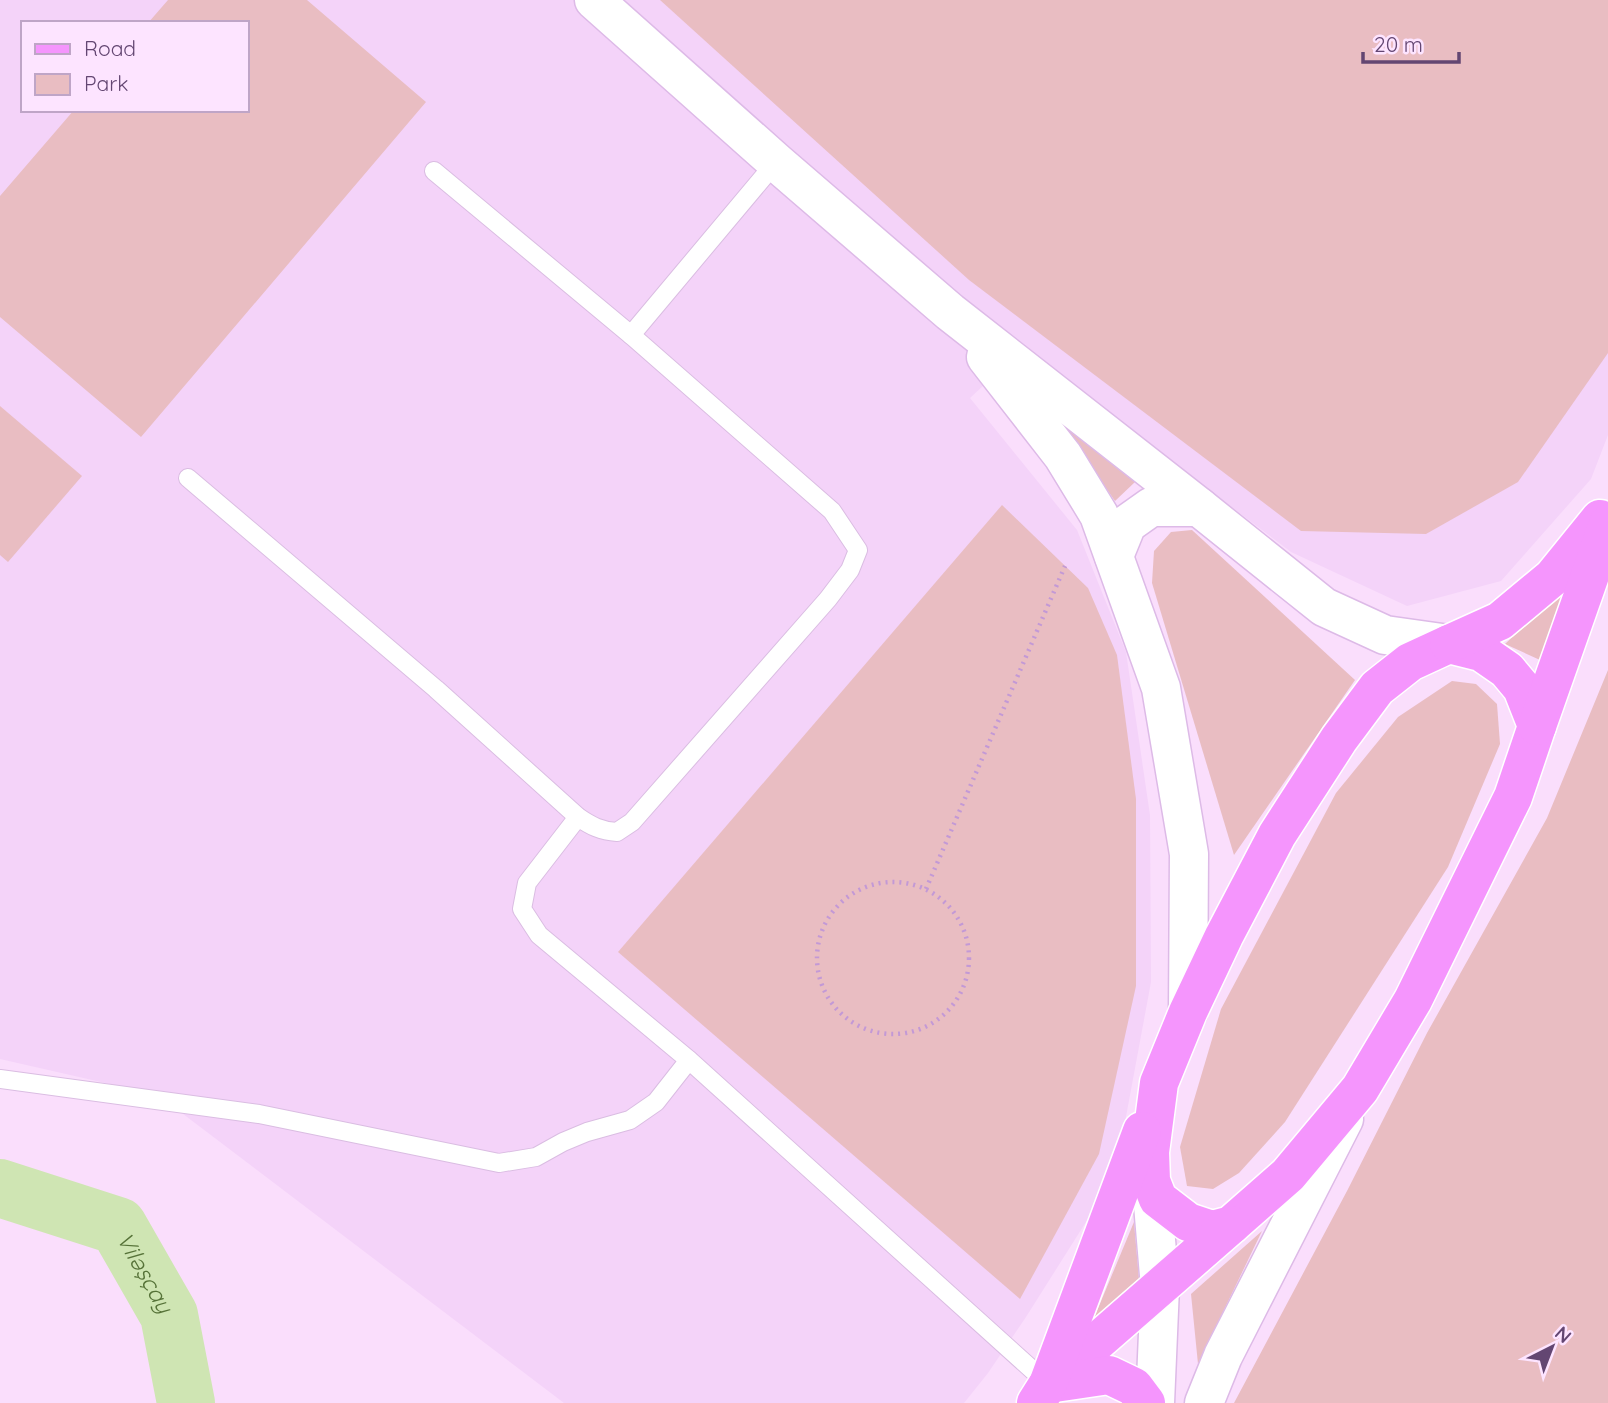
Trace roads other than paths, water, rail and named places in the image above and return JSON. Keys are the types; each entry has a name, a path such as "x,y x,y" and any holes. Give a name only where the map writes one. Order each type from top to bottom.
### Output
{"main road":[{"path":"594,0 950,312 1324,607 1385,635 1449,644 1481,652 1507,670 1522,688 1537,726"},
{"path":"950,312 1063,456 1099,515 1161,688 1189,854 1188,1012"},
{"path":"1114,556 1127,524 1151,507 1199,507"},
{"path":"1042,1394 1188,1012 1277,835 1339,738 1377,688 1410,662 1500,621 1553,577 1608,510"},
{"path":"1204,1403 1223,1356 1360,1089 1413,1000 1513,797 1608,524"},
{"path":"1155,1403 1160,1287 1150,1152 1160,1083"},
{"path":"1042,1394 1288,1175 1360,1089"},
{"path":"1151,1181 1158,1199 1188,1222 1212,1230 1231,1225"},
{"path":"1042,1394 1109,1375 1134,1387 1146,1403"}],"lane":[{"path":"631,335 776,162"},
{"path":"188,478 436,689 578,817 592,827 607,831 617,832 632,822 828,599 850,570 859,550 832,511 631,335 434,171"},
{"path":"578,817 527,883 522,909 539,935 689,1060 1042,1394"},
{"path":"0,1079 259,1114 499,1163 536,1157 587,1132 630,1120 656,1102 689,1060"}],"waterway":[{"name":"Viləşçay","path":"0,1188 118,1226 169,1315 186,1403"}]}
